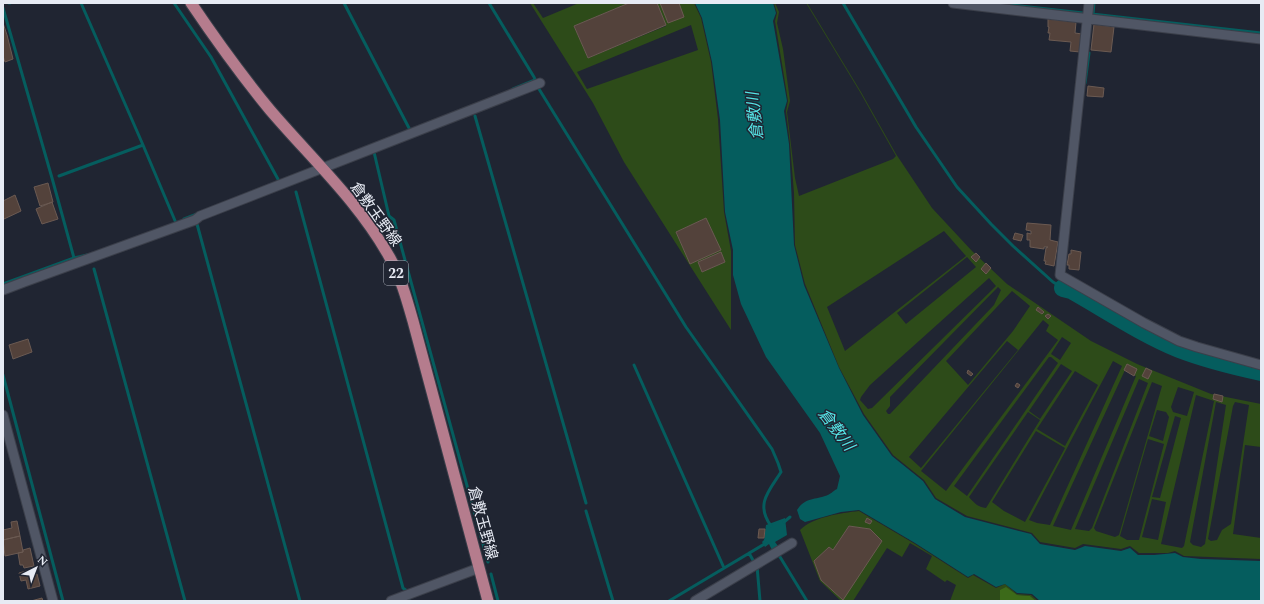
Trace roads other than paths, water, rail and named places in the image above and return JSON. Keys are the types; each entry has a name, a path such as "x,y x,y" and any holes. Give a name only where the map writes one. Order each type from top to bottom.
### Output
{"main road":[{"name":"倉敷玉野線","path":"191,3 213,36 255,91 351,201 373,230 391,260 404,290 413,321 488,601"}],"street":[{"path":"953,3 1261,39"},
{"path":"1089,3 1060,275 1144,323 1179,341 1261,365"},
{"path":"3,290 195,220 200,216 537,84"},
{"path":"3,415 53,601"},
{"path":"695,601 792,544"},
{"path":"391,601 479,568"}],"water":[{"name":"倉敷川","path":"695,3 773,3 776,13 773,21 787,101 784,111 789,144 794,245 804,285 839,368 863,415 892,456 923,481 935,499 965,517 1031,534 1040,544 1075,550 1085,546 1121,551 1130,548 1138,555 1175,553 1183,557 1201,559 1261,561 1261,601 1040,601 1032,594 1017,593 1005,584 996,587 974,574 968,577 915,543 859,510 841,512 805,522 800,519 797,510 800,506 806,501 830,494 837,489 840,476 820,433 766,357 741,304 733,275 733,250 725,212 720,120 712,62 702,18"},
{"path":"785,518 787,535 775,542 778,546 772,550 769,544 765,547 762,542 764,540 766,525"}],"waterway":[{"path":"81,3 176,223"},
{"path":"174,3 211,57 279,181"},
{"path":"344,3 410,130"},
{"path":"489,3 534,77 539,89 686,327 772,449 781,472 768,492 764,504 766,518 771,526"},
{"path":"843,3 916,127 957,187 1013,246 1053,282 1063,288"},
{"path":"993,3 1083,13"},
{"path":"1093,15 1094,3"},
{"path":"3,8 75,259"},
{"path":"1092,14 1261,33"},
{"path":"1085,83 1089,53"},
{"path":"513,89 535,80"},
{"path":"475,116 586,503"},
{"path":"59,176 143,145"},
{"path":"374,152 389,216 394,220 488,562"},
{"path":"296,192 403,588 407,591 409,601"},
{"path":"184,219 197,214"},
{"path":"197,224 300,601"},
{"path":"3,284 74,258 87,255"},
{"path":"94,269 185,601"},
{"path":"1063,288 1071,290 1138,329 1179,349 1219,362 1261,372"},
{"path":"634,365 724,568"},
{"path":"3,375 63,601"},
{"path":"586,511 613,601"},
{"path":"784,522 790,517"},
{"path":"669,601 766,543"},
{"path":"777,552 807,601"},
{"path":"749,553 754,562"},
{"path":"757,566 760,601"},
{"path":"491,574 498,601"}]}
